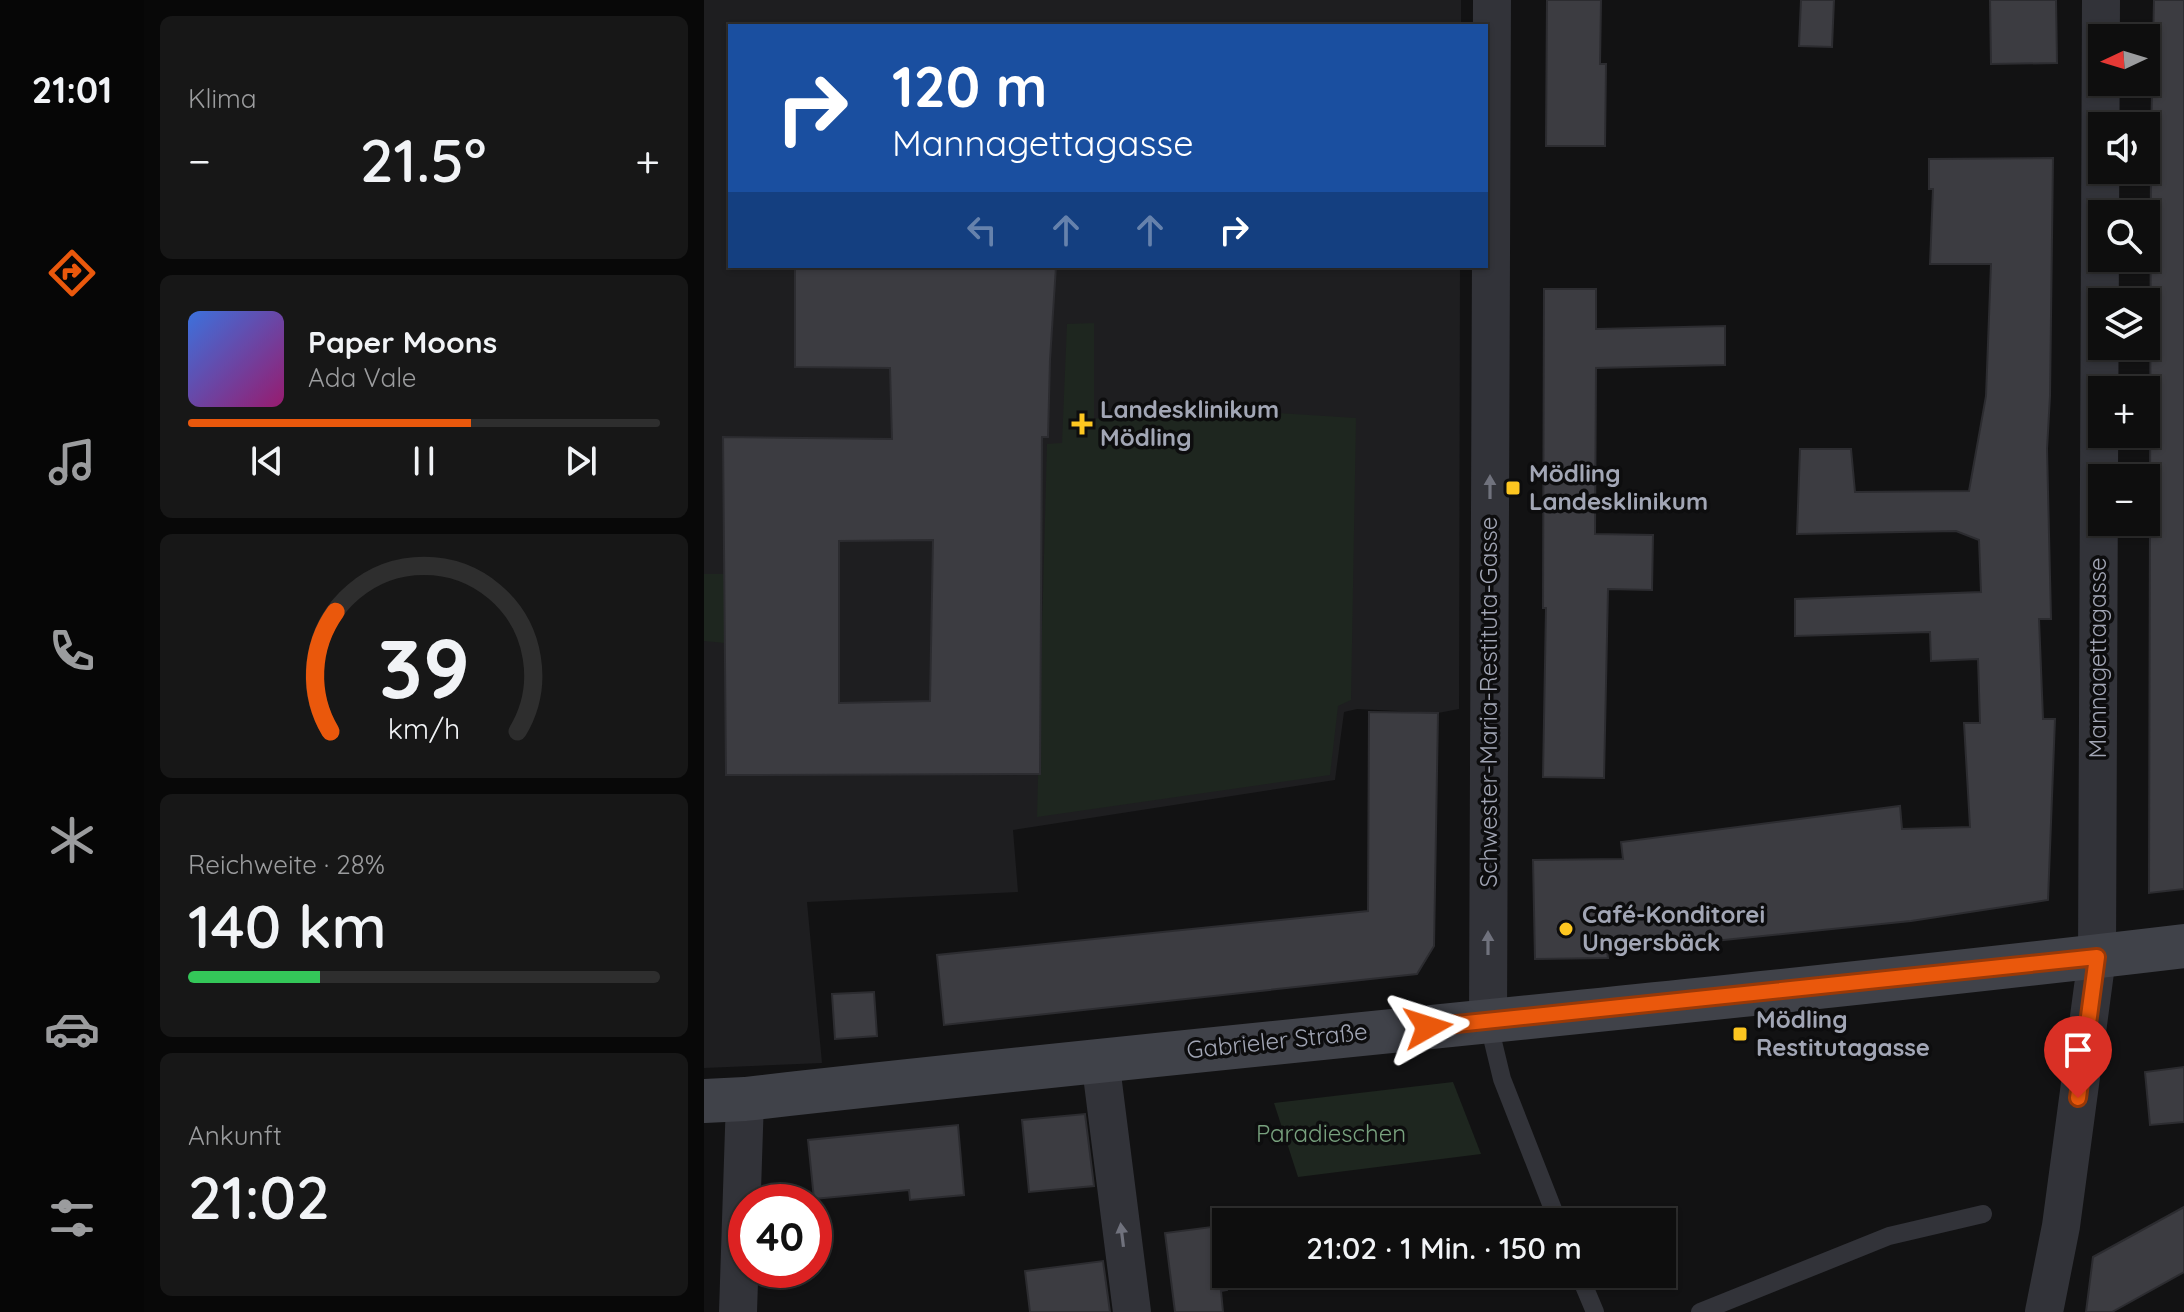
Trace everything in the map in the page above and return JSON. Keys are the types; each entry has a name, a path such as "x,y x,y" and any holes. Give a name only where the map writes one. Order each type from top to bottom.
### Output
{"street":[{"name":"Schwester-Maria-Restituta-Gasse","path":"1488,1021 1492,0"},
{"name":"Mannagettagasse","path":"2044,1312 2061,1226 2097,957 2101,0"},
{"name":"Gabrieler Straße","path":"724,1100 2184,946"},
{"path":"1100,1059 1132,1312"},
{"path":"724,1100 738,1312"}],"lane":[{"path":"1488,1021 1502,1079 1553,1208"},
{"path":"1700,1312 1889,1236 1983,1214"},
{"path":"1585,1288 1595,1312"}],"shaded area":[{"name":"Landesklinikum Mödling","path":"704,0 1461,0 1461,24 728,24 728,268 1460,268 1459,709 1438,713 1357,709 1344,712 1335,780 1013,830 1018,892 807,902 822,1063 704,1068"}],"green space":[{"path":"1094,323 1094,419 1158,408 1356,418 1351,700 1338,706 1330,775 1037,817 1047,444 1062,443 1067,324"},
{"path":"704,574 724,574 725,643 704,641"},
{"name":"Paradieschen","path":"1453,1082 1481,1154 1298,1177 1274,1103"}],"building":[{"path":"1547,0 1601,0 1600,64 1606,64 1605,146 1546,146"},
{"path":"1801,0 1834,0 1832,47 1799,46"},
{"path":"1990,0 2056,0 2057,63 1991,64"},
{"path":"2154,0 2184,0 2184,889 2149,893 2150,536 2160,536 2160,464 2150,464 2150,448 2160,448 2160,376 2150,376 2150,360 2160,360 2160,288 2151,288 2151,272 2160,272 2160,200 2151,200 2151,184 2160,184 2160,112 2152,112 2152,96 2160,96 2160,24 2153,24"},
{"path":"2053,158 2047,449 2051,619 2039,619 2043,719 2055,719 2048,900 1911,921 1607,952 1608,958 1535,959 1533,860 1623,859 1621,842 1900,806 1902,829 1970,827 1964,723 1980,723 1978,659 1931,661 1930,632 1795,636 1795,599 1981,592 1979,540 1956,531 1797,534 1800,449 1851,449 1855,492 1969,491 1986,396 1991,264 1930,264 1933,189 1929,189 1929,159"},
{"path":"795,268 1056,268 1048,437 1042,437 1040,774 726,775 723,437 892,439 890,368 795,367","holes":["933,540 930,701 839,703 839,541"]},
{"path":"1544,289 1596,289 1596,329 1725,326 1725,365 1596,368 1595,534 1653,535 1652,590 1608,589 1604,778 1543,777 1546,608 1543,608"},
{"path":"1369,712 1438,713 1434,946 1417,974 944,1025 937,955 1368,911"},
{"path":"874,992 877,1036 835,1039 832,994"},
{"path":"2184,1067 2184,1122 2150,1125 2145,1072"},
{"path":"1085,1114 1094,1186 1029,1192 1022,1120"},
{"path":"958,1125 964,1195 910,1200 909,1190 832,1197 832,1184 812,1184 808,1140"},
{"path":"2184,1207 2184,1272 2112,1312 2086,1312 2093,1257"},
{"path":"1212,1227 1212,1288 1227,1288 1221,1291 1223,1312 1175,1312 1165,1233"},
{"path":"1103,1261 1110,1312 1030,1312 1025,1271"}],"place":[{"name":"Landesklinikum Mödling","path":"1082,424"},
{"name":"Mödling Landesklinikum","path":"1513,488"},
{"name":"Café-Konditorei Ungersbäck","path":"1566,929"},
{"name":"Mödling Restitutagasse","path":"1740,1034"}],"route":[{"path":"1428,1027 2097,957 2078,1098"}]}
